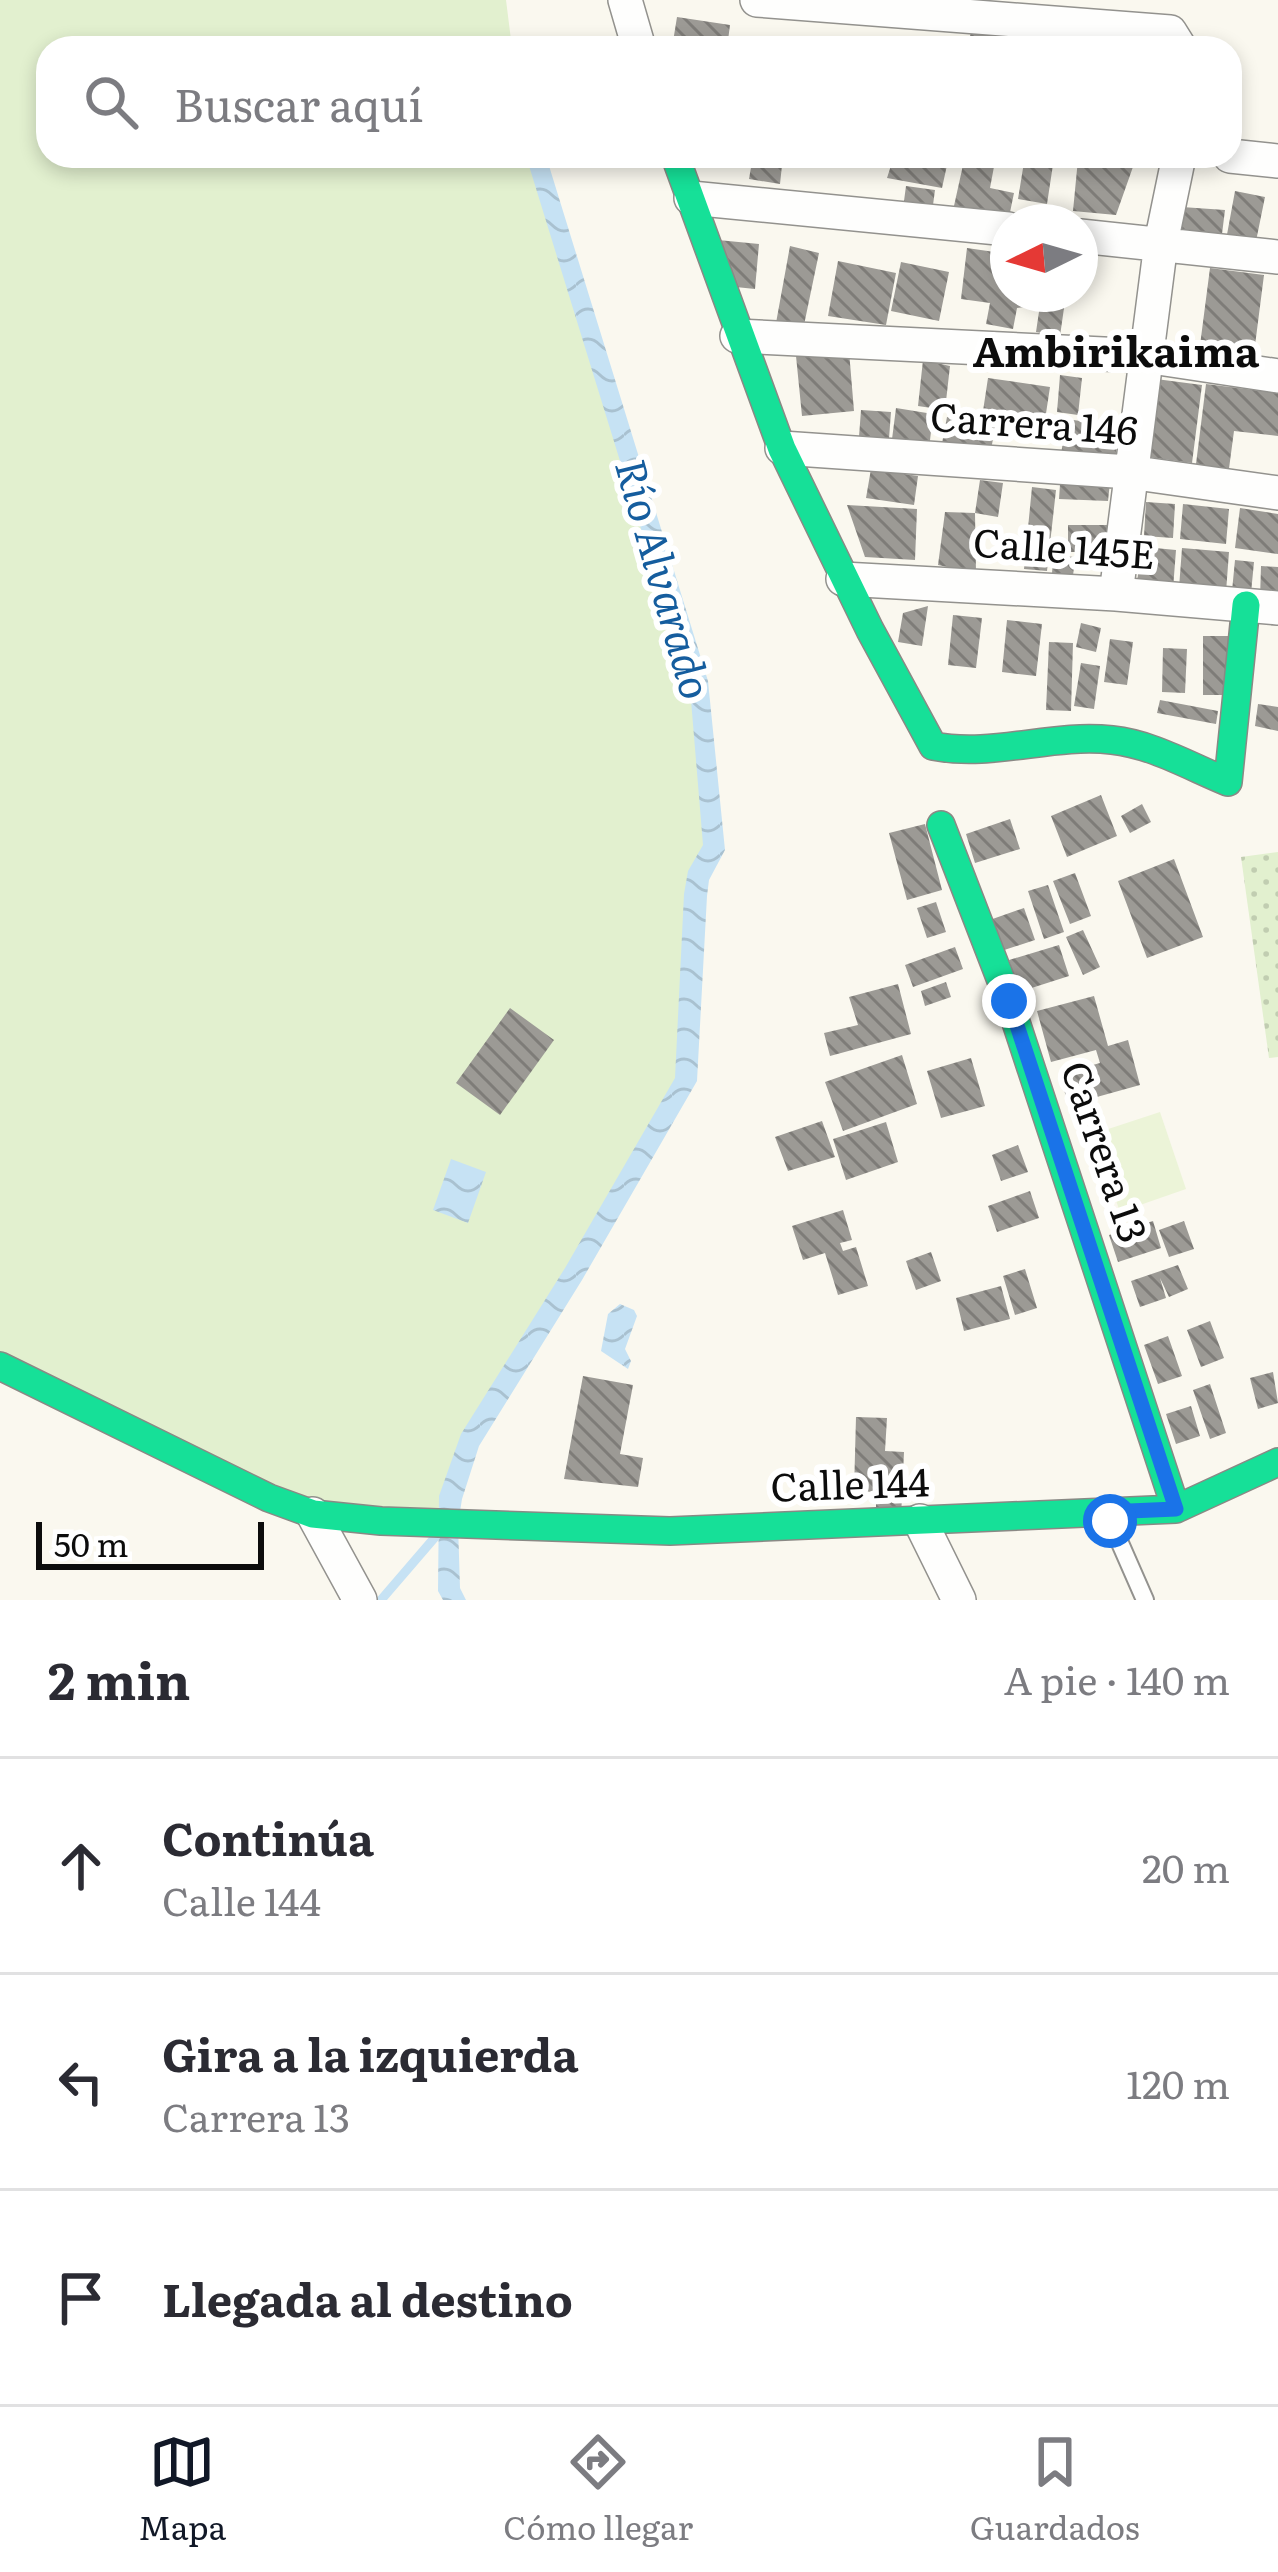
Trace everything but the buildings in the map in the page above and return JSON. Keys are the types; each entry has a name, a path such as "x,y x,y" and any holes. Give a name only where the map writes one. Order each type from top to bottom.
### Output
{"street":[{"path":"625,0 636,36"},
{"path":"757,0 1133,36"},
{"path":"1242,157 1278,161"},
{"path":"680,168 736,336 782,448 843,579 933,746 976,749 1027,742 1115,740 1228,782 1262,606"},
{"path":"1116,594 1161,243 1177,168"},
{"path":"691,198 990,227"},
{"path":"1098,238 1278,257"},
{"path":"736,336 1145,356 1278,376"},
{"name":"Carrera 146","path":"782,448 1129,472 1278,493"},
{"name":"Calle 145E","path":"843,579 1262,606"},
{"name":"Carrera 13","path":"941,825 1009,1001 1176,1509"},
{"name":"Calle 144","path":"0,1366 269,1498 313,1514 411,1523 670,1531 1176,1509 1278,1462"},
{"path":"313,1514 354,1589"},
{"path":"920,1521 959,1600"}],"lane":[{"path":"1106,1512 1145,1600"}],"green space":[{"path":"0,0 506,0 510,36 36,36 36,168 540,168 699,684 713,845 699,875 686,1081 470,1441 447,1524 315,1513 0,1358"},
{"path":"1278,852 1278,1057 1269,1058 1241,857"},
{"path":"1160,1112 1186,1189 1120,1212 1093,1134"}],"water":[{"name":"Río Alvarado","path":"530,168 550,168 708,681 725,850 709,880 707,896 697,1081 479,1446 458,1524 460,1588 466,1600 443,1600 438,1591 439,1496 461,1434 565,1268 675,1078 684,894 688,871 703,845 690,688"},
{"path":"451,1159 486,1172 468,1223 433,1210"},
{"path":"620,1304 637,1316 625,1349 631,1361 628,1369 601,1351 608,1314"}],"waterway":[{"path":"381,1600 436,1536"}],"traffic: fast":[{"path":"679,168 782,449 933,746 978,749 1112,740 1157,751 1228,782 1246,605"},
{"path":"941,825 1009,1001 1176,1509"},
{"path":"0,1366 269,1498 313,1514 381,1521 670,1531 1176,1509 1278,1462"}],"district":[{"name":"Ambirikaima","path":"1116,352"}],"route":[{"path":"1009,1001 1176,1509 1106,1512 1110,1521"}]}
